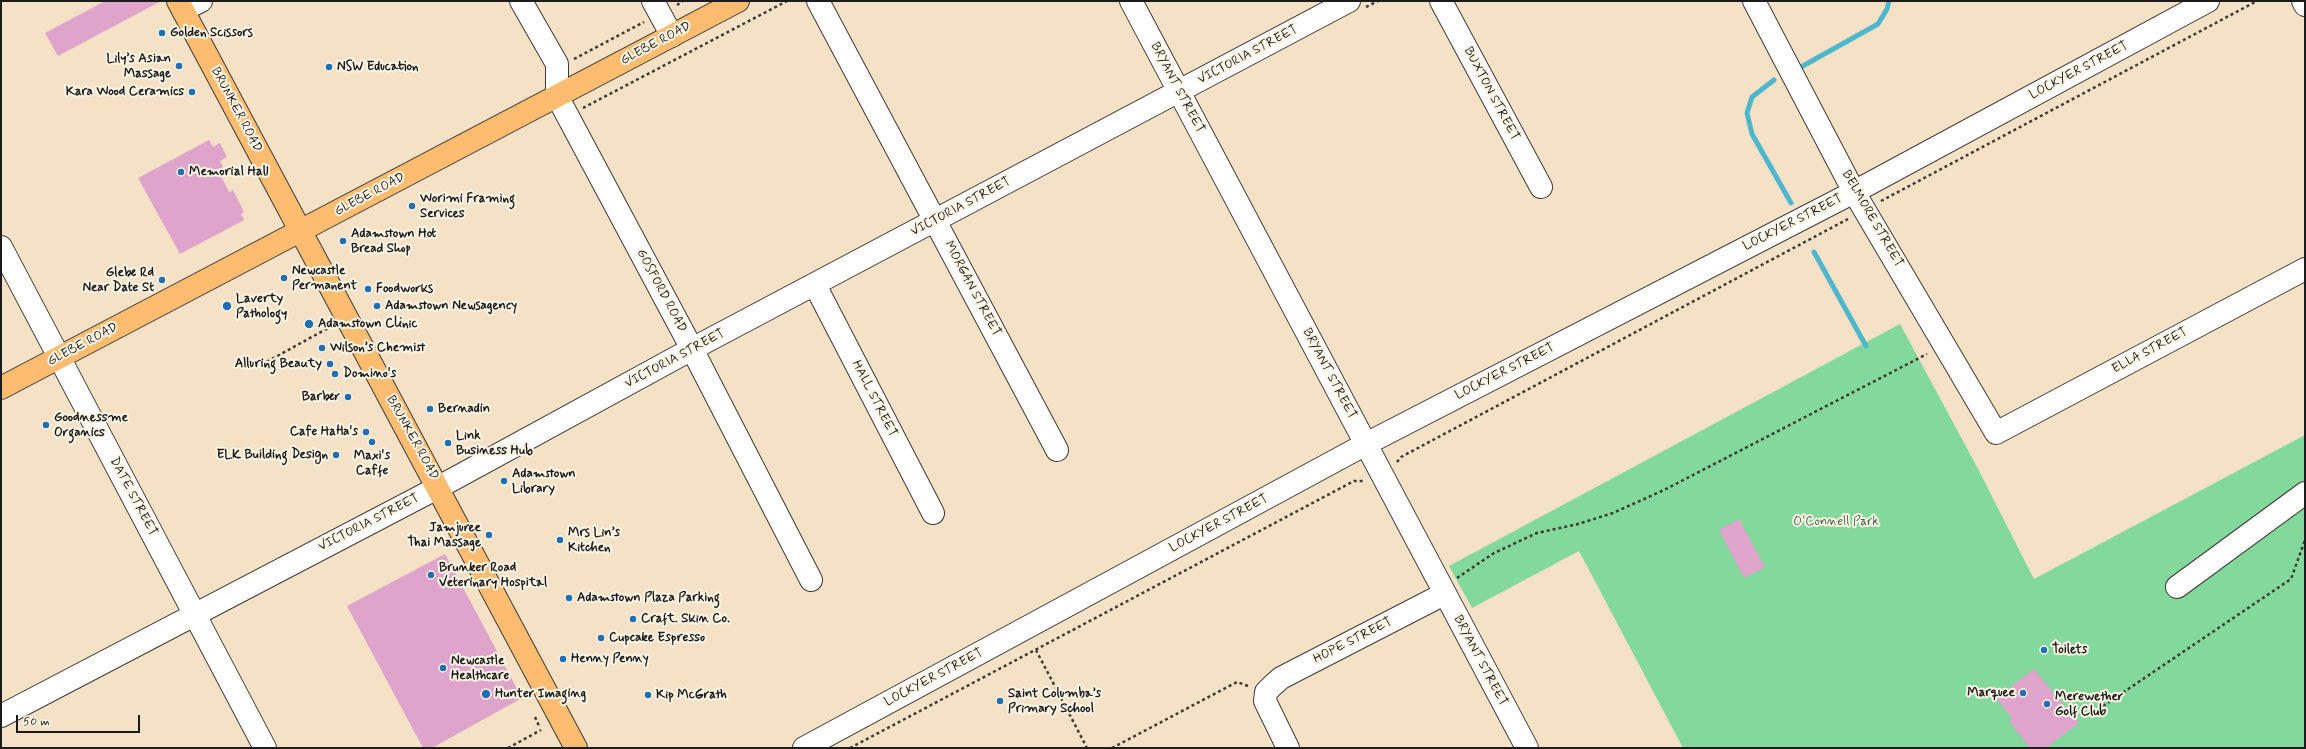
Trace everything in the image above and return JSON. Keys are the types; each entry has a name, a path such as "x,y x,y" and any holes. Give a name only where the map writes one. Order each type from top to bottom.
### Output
{"main road":[{"name":"GLEBE ROAD","path":"1,388 738,1"},
{"name":"BRUNKER ROAD","path":"188,4 300,232 439,486 576,748"}],"street":[{"name":"GOSFORD ROAD","path":"521,1 557,64 557,96 692,349 811,580"},
{"name":"MORGAN STREET","path":"818,1 936,220 1057,450"},
{"name":"BRYANT STREET","path":"1131,1 1366,444 1449,587 1526,748"},
{"name":"BUXTON STREET","path":"1442,1 1541,187"},
{"name":"BELMORE STREET","path":"1754,1 1854,192 1996,433"},
{"name":"LOCKYER STREET","path":"804,748 1366,444 1854,192 2208,1"},
{"path":"2303,1 2305,5"},
{"name":"VICTORIA STREET","path":"1,716 439,486 692,349 1179,92 1357,4"},
{"path":"657,7 672,36"},
{"name":"DATE STREET","path":"1,247 265,748"},
{"name":"ELLA STREET","path":"1996,433 2305,269"},
{"name":"HALL STREET","path":"815,285 933,513"},
{"path":"2177,587 2305,494"},
{"name":"HOPE STREET","path":"1266,692 1281,678 1449,587"},
{"path":"1266,692 1265,701 1268,710 1288,748"}],"path":[{"path":"568,63 657,7 683,1"},
{"path":"577,111 786,1"},
{"path":"1357,4 1378,1"},
{"path":"1880,202 2258,1"},
{"path":"1394,466 1401,456 1850,218"},
{"path":"258,360 261,365 330,328"},
{"path":"1449,587 1494,553 1537,533 1578,524 1613,513 1664,490 1886,377 1944,344"},
{"path":"850,748 1354,481 1370,481"},
{"path":"2104,706 2291,579 2305,540"},
{"path":"1036,650 1087,748"},
{"path":"1112,748 1237,682 1266,692"},
{"path":"535,717 539,726"},
{"path":"508,748 541,730"}],"green space":[{"name":"O'Connell Park","path":"1900,324 1977,467 2034,579 2305,435 2305,748 1683,748 1579,551 1472,608 1449,566"}],"building":[{"path":"105,1 161,1 58,56 45,33"},
{"path":"209,140 213,147 220,143 227,157 220,161 223,167 218,170 229,192 233,190 244,212 241,214 244,220 180,254 138,178"},
{"path":"1739,519 1765,567 1744,578 1719,530"},
{"name":"Newcastle Healthcare","path":"445,554 522,698 432,748 423,748 347,606"},
{"name":"Merewether Golf Club","path":"2034,669 2079,723 2046,748 2030,748 2009,721 2012,718 1996,698"}],"waterway":[{"path":"1801,67 1878,24 1887,9 1889,1"},
{"path":"1774,80 1752,97 1747,113 1752,134 1791,203"},
{"path":"1814,252 1866,346"}],"place":[{"name":"Golden Scissors","path":"162,33"},
{"name":"Lily’s Asian Massage","path":"179,66"},
{"name":"NSW Education","path":"329,67"},
{"name":"Kara Wood Ceramics","path":"192,92"},
{"name":"Memorial Hall","path":"181,172"},
{"name":"Worimi Framing Services","path":"412,206"},
{"name":"Adamstown Hot Bread Shop","path":"343,241"},
{"name":"Newcastle Permanent","path":"284,278"},
{"name":"Glebe Rd Near Date St","path":"162,280"},
{"name":"Foodworks","path":"368,289"},
{"name":"Laverty Pathology","path":"227,306"},
{"name":"Adamstown Newsagency","path":"377,306"},
{"name":"Adamstown Clinic","path":"309,324"},
{"name":"Wilson’s Chemist","path":"322,348"},
{"name":"Alluring Beauty","path":"330,364"},
{"name":"Domino's","path":"335,374"},
{"name":"Barber","path":"348,397"},
{"name":"Bernadin","path":"430,409"},
{"name":"Goodnessme Organics","path":"46,425"},
{"name":"Cafe HaHa's","path":"366,432"},
{"name":"Maxi's Caffe","path":"372,442"},
{"name":"Link Business Hub","path":"448,443"},
{"name":"ELK Building Design","path":"336,455"},
{"name":"Adamstown Library","path":"504,481"},
{"name":"Jamjuree Thai Massage","path":"489,535"},
{"name":"Mrs Lin’s Kitchen","path":"560,540"},
{"name":"Brunker Road Veterinary Hospital","path":"431,575"},
{"name":"Adamstown Plaza Parking","path":"569,598"},
{"name":"Craft. Skin Co.","path":"633,619"},
{"name":"Cupcake Espresso","path":"601,638"},
{"name":"Toilets","path":"2044,650"},
{"name":"Henny Penny","path":"563,659"},
{"name":"Newcastle Healthcare","path":"443,668"},
{"name":"Marquee","path":"2023,693"},
{"name":"Hunter Imaging","path":"486,694"},
{"name":"Kip McGrath","path":"648,695"},
{"name":"Saint Columba’s Primary School","path":"1000,701"},
{"name":"Merewether Golf Club","path":"2047,704"}]}
